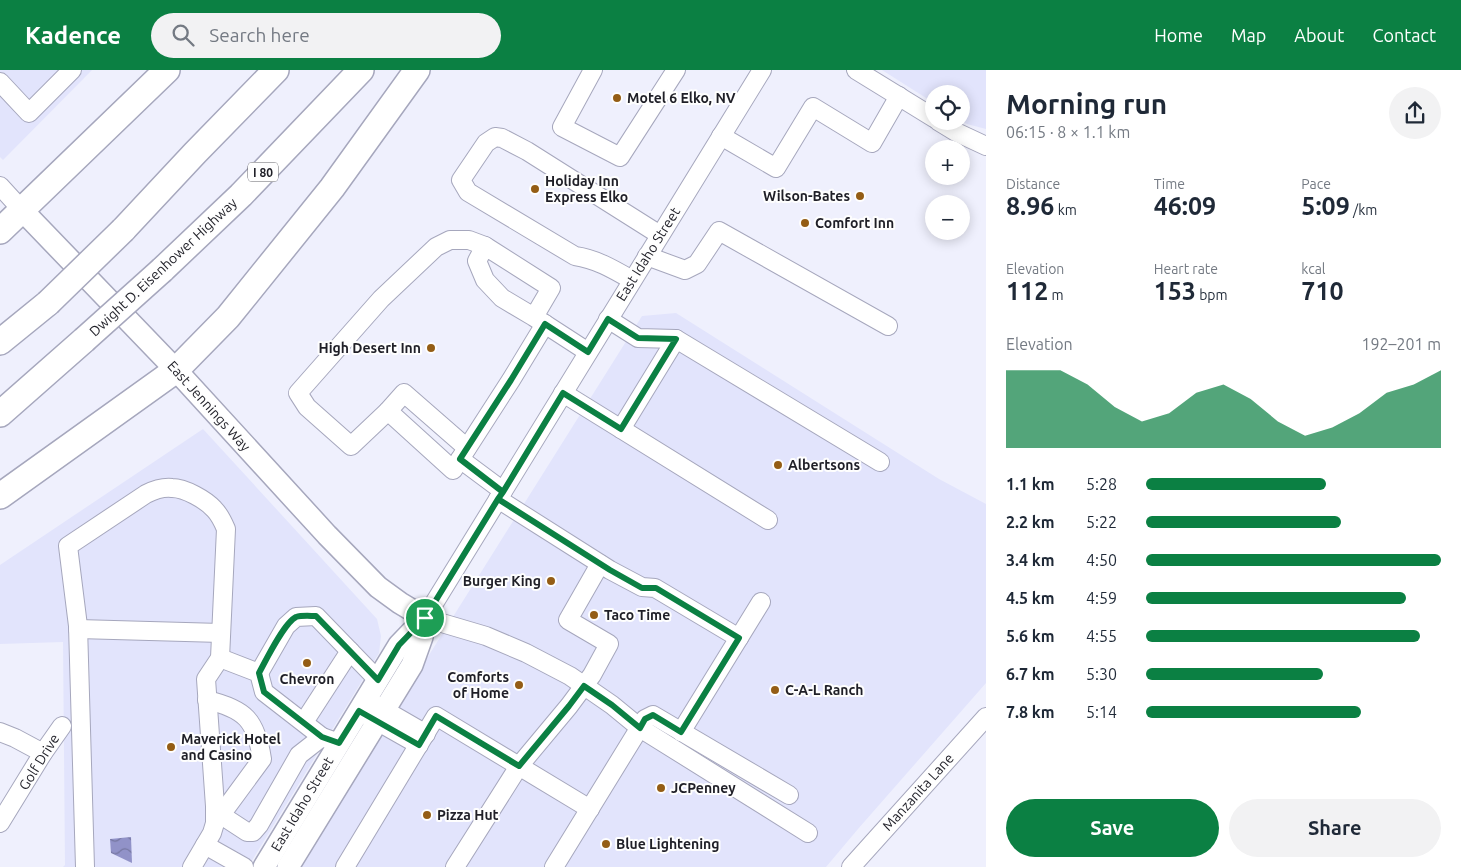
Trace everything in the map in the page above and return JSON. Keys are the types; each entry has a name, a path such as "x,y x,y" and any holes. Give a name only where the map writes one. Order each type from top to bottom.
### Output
{"highway":[{"path":"0,231 167,70"},
{"path":"0,342 48,303 122,230 276,70"},
{"name":"Dwight D. Eisenhower Highway","path":"0,414 162,270 241,195 361,70"},
{"path":"0,496 176,370 228,317 332,188 417,70"}],"main road":[{"name":"East Jennings Way","path":"22,209 176,370 327,535 372,580 400,603 425,618"},
{"name":"East Idaho Street","path":"288,867 372,710 378,680 399,645 425,618"},
{"name":"East Idaho Street","path":"264,867 331,740 372,710 412,665 421,642 425,618"}],"street":[{"path":"0,82 29,113 72,70"},
{"path":"593,70 562,127 620,157 676,70"},
{"name":"East Idaho Street","path":"425,618 761,70"},
{"path":"856,70 925,112"},
{"path":"721,136 776,168 813,108 872,143 899,96"},
{"path":"953,130 986,146"},
{"path":"632,280 608,266 589,258 575,256 468,192 461,180 486,143 495,137 502,138 527,151 660,235"},
{"name":"East Jennings Way","path":"0,186 22,209"},
{"path":"647,256 685,270 697,264 719,232 888,326"},
{"path":"388,411 453,470 464,453 540,321 551,288 484,246 469,240 450,240 436,247 381,299 298,393 307,407 351,446 404,393 464,453 500,495 600,564 642,588 656,588 739,638"},
{"path":"484,246 477,261 485,280 502,298 588,352"},
{"path":"608,319 638,338 676,339 880,462"},
{"path":"621,429 676,339"},
{"path":"563,393 768,520"},
{"path":"85,867 78,629 68,546 146,494 155,490 173,488 192,494 214,508 226,529 220,658 206,679 215,806 218,819"},
{"path":"455,867 519,766 584,686 609,644 568,620 600,564"},
{"path":"681,732 761,602"},
{"path":"331,740 264,692 259,673 286,626 296,618 316,616 378,680"},
{"path":"425,618 467,629 526,653 570,676 612,705 640,728 808,833"},
{"path":"78,629 221,632"},
{"path":"304,722 350,651"},
{"path":"220,658 259,673"},
{"path":"192,867 218,819 262,759 258,735 244,714 232,707 208,700"},
{"path":"372,710 422,739"},
{"path":"554,867 645,719 653,715 789,795"},
{"path":"345,867 436,716 590,809"},
{"name":"Manzanita Lane","path":"851,867 986,717"},
{"name":"Golf Drive","path":"0,823 62,726"},
{"path":"0,732 43,753"},
{"path":"218,819 247,832 253,832 298,755 331,740"},
{"path":"205,845 244,867"}],"shaded area":[{"path":"0,70 92,70 3,160 0,157"},
{"path":"882,70 986,70 986,129 970,125 970,85 925,85 925,97"},
{"path":"676,313 939,479 986,504 986,683 826,867 298,867 379,736 387,735 397,706 642,316"},
{"path":"203,429 377,619 381,636 379,653 248,867 63,867 65,865 63,642 0,644 0,565"}],"water":[{"path":"131,837 132,863 111,853 110,839"}],"place":[{"name":"Motel 6 Elko, NV","path":"617,98"},
{"name":"Holiday Inn Express Elko","path":"535,189"},
{"name":"Wilson-Bates","path":"860,196"},
{"name":"Comfort Inn","path":"805,223"},
{"name":"High Desert Inn","path":"431,348"},
{"name":"Albertsons","path":"778,465"},
{"name":"Burger King","path":"551,581"},
{"name":"Taco Time","path":"594,615"},
{"name":"Chevron","path":"307,663"},
{"name":"Comforts of Home","path":"519,685"},
{"name":"C-A-L Ranch","path":"775,690"},
{"name":"Maverick Hotel and Casino","path":"171,747"},
{"name":"JCPenney","path":"661,788"},
{"name":"Pizza Hut","path":"427,815"},
{"name":"Blue Lightening","path":"606,844"}],"route":[{"path":"425,618 399,645 378,680 316,616 296,618 286,626 259,673 264,692 322,737 339,743 359,711 419,745 436,716 519,766 584,686 612,705 640,728 645,719 653,715 681,732 739,638 656,588 642,588 610,570 498,499 503,492 563,393 621,429 676,339 638,338 608,319 588,352 545,324 460,459 503,492 498,499 425,618"}]}
